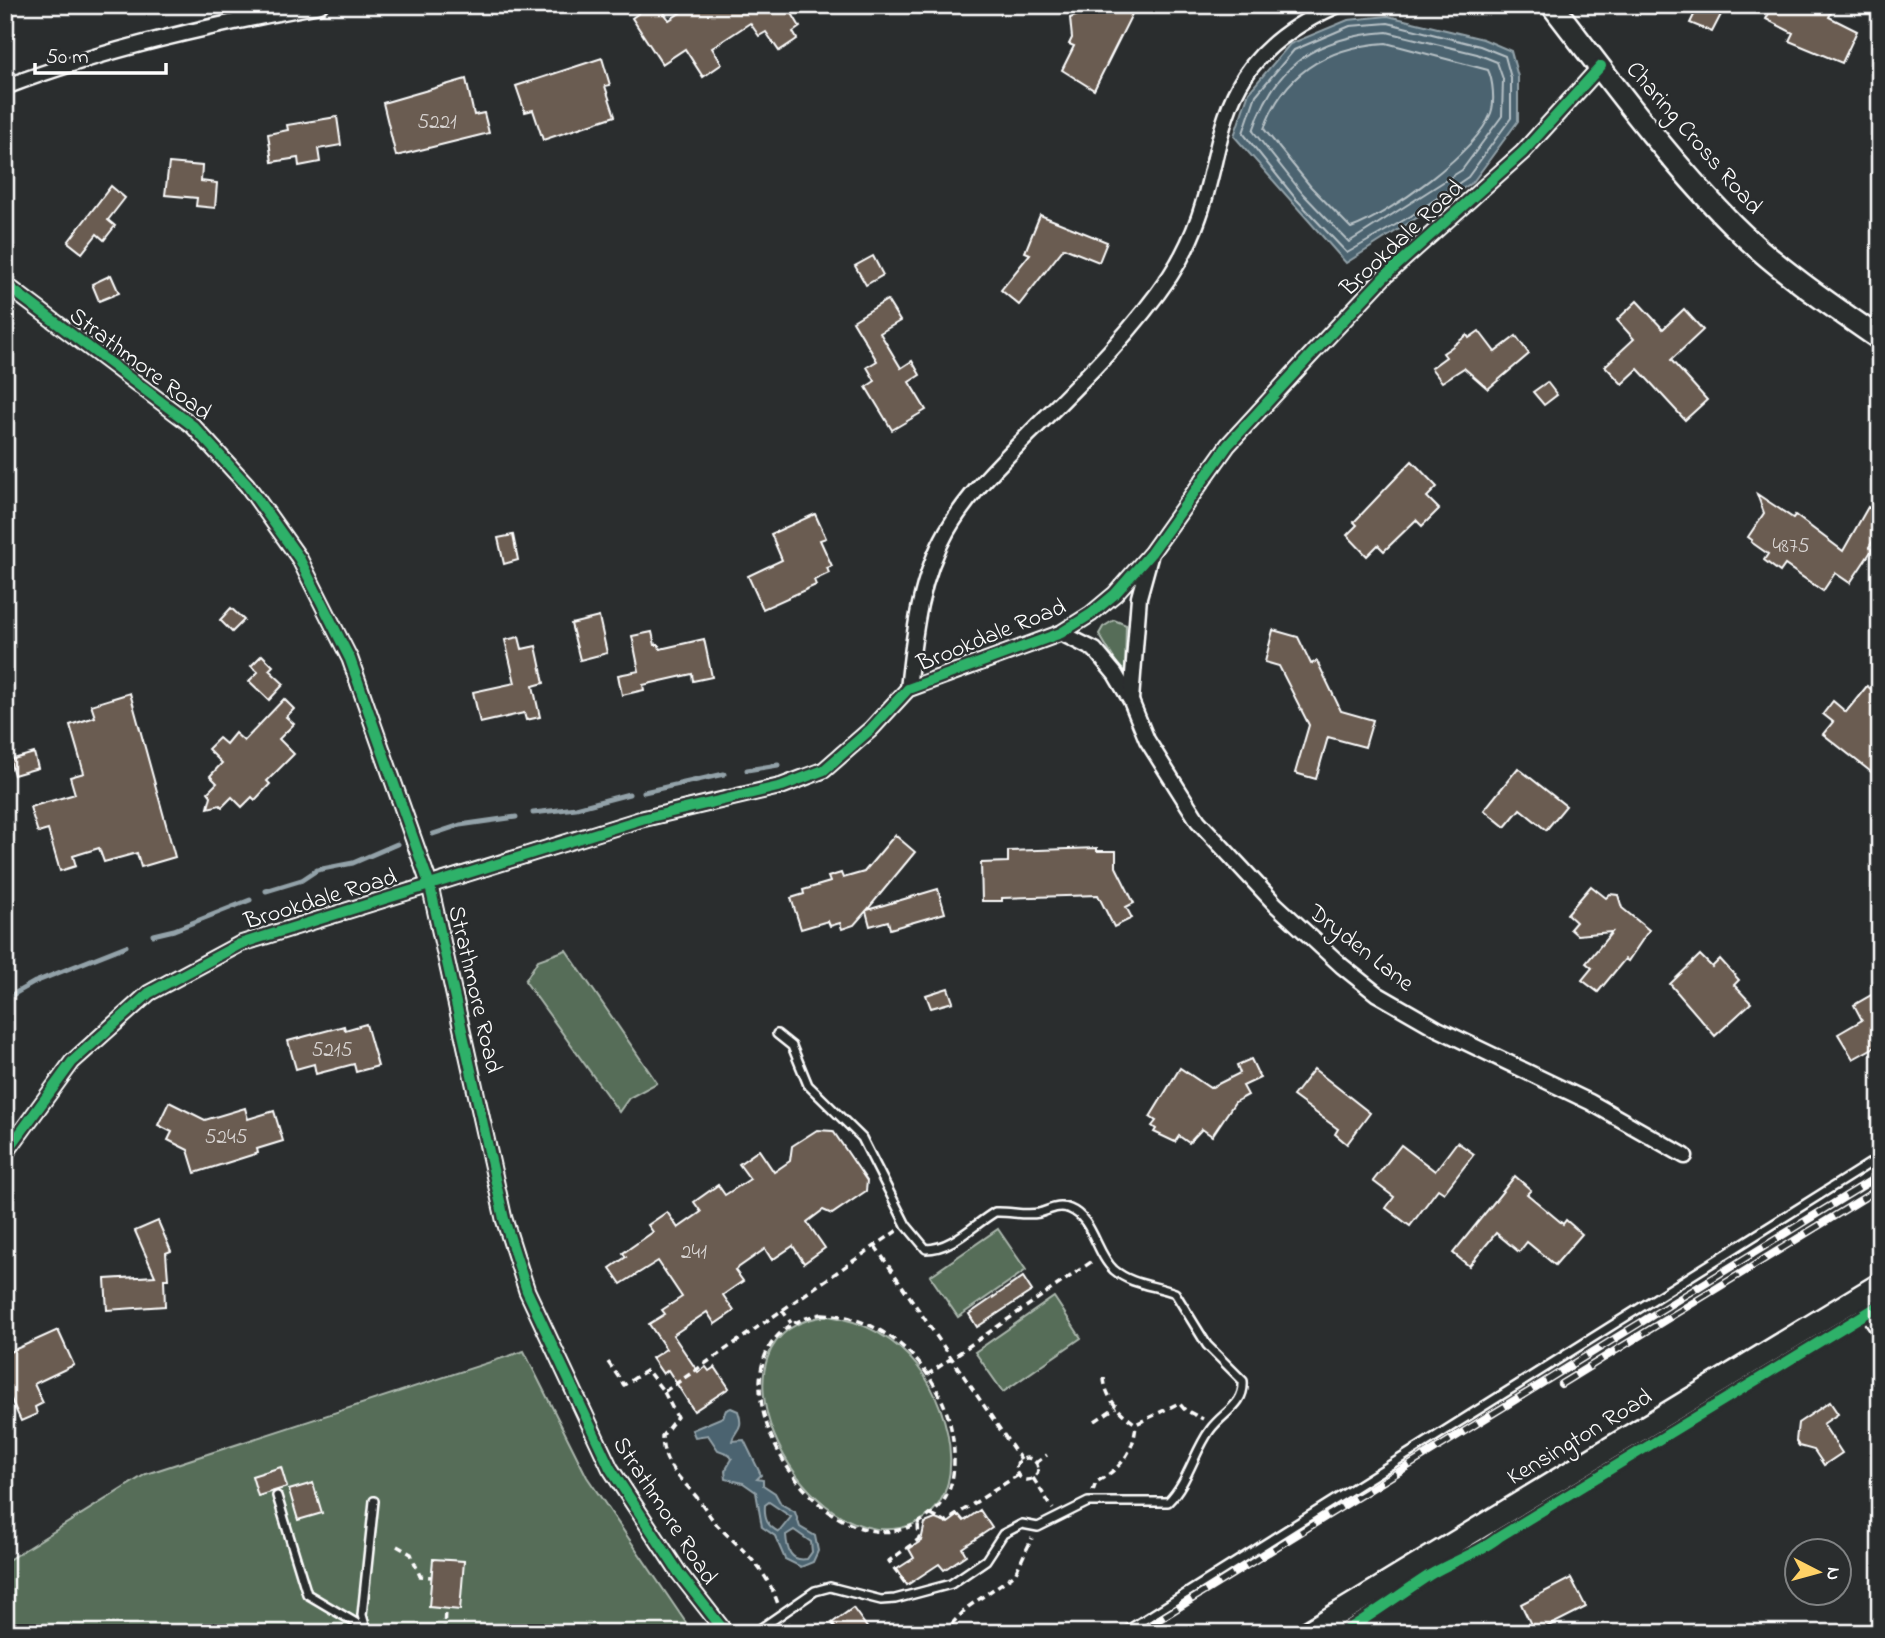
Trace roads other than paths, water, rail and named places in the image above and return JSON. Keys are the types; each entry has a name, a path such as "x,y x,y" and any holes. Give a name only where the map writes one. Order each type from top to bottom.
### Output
{"street":[{"path":"5,87 158,37 320,5"},
{"name":"Brookdale Road","path":"908,689 919,606 929,570 948,530 987,476 1128,330 1168,279 1193,232 1220,132 1236,89 1250,66 1276,40 1310,18 1338,5"},
{"name":"Charing Cross Road","path":"1552,5 1674,158 1733,224 1766,255 1880,339"},
{"name":"Brookdale Road","path":"5,1154 72,1062 149,993 240,944 642,819 782,786 824,770 871,729 908,689 1061,633 1115,594 1151,553 1228,445 1309,356 1384,277 1523,152 1601,66"},
{"name":"Strathmore Road","path":"5,284 193,426 220,453 276,524 319,593 350,659 430,886 504,1219 527,1291 610,1468 680,1573 726,1633"},
{"name":"Dryden Lane","path":"1131,701 1139,597 1151,553"},
{"name":"Dryden Lane","path":"1061,633 1095,650 1131,701 1147,740 1198,821 1284,913 1342,966 1377,994 1438,1029 1590,1102 1685,1156"},
{"name":"Kensington Road","path":"1307,1633 1880,1284"},
{"path":"1857,1298 1880,1331"}],"lane":[{"path":"754,1633 815,1591 831,1587 881,1600 913,1595 951,1584 986,1560 1003,1534 1022,1524 1038,1527 1088,1502 1168,1502 1214,1426 1238,1402 1244,1392 1243,1381 1202,1338 1175,1293 1128,1279 1114,1270 1102,1255 1078,1213 1067,1207 1055,1207 1026,1215 995,1212 938,1249 926,1249 906,1225 862,1138 808,1085 792,1046 777,1034"},
{"path":"1123,1633 1880,1157"},
{"path":"277,1496 307,1594 370,1631"},
{"path":"370,1631 362,1615 374,1501"}],"water":[{"path":"1388,16 1483,39 1511,51 1518,77 1518,121 1473,182 1346,263 1234,136 1249,92 1290,44 1348,20"},
{"path":"731,1408 738,1411 740,1426 732,1441 744,1440 761,1475 757,1479 763,1480 763,1485 775,1493 781,1504 795,1512 800,1527 815,1536 818,1551 813,1562 801,1567 785,1559 775,1536 762,1527 756,1492 743,1483 726,1479 725,1471 732,1459 729,1454 718,1450 708,1435 695,1437 692,1430 723,1417 726,1410","holes":["769,1502 791,1517 779,1532 769,1525 766,1518 765,1505","794,1530 811,1542 812,1552 807,1559 797,1558 790,1553 786,1535"]}],"waterway":[{"path":"747,770 778,765"},
{"path":"644,792 724,774"},
{"path":"533,813 576,808 629,794"},
{"path":"433,834 460,825 516,817"},
{"path":"266,891 302,880 317,870 353,863 397,844"},
{"path":"153,935 174,930 250,900"},
{"path":"5,999 35,982 126,946"}],"railway":[{"path":"1137,1633 1880,1175"},
{"path":"1561,1384 1880,1188"}]}
